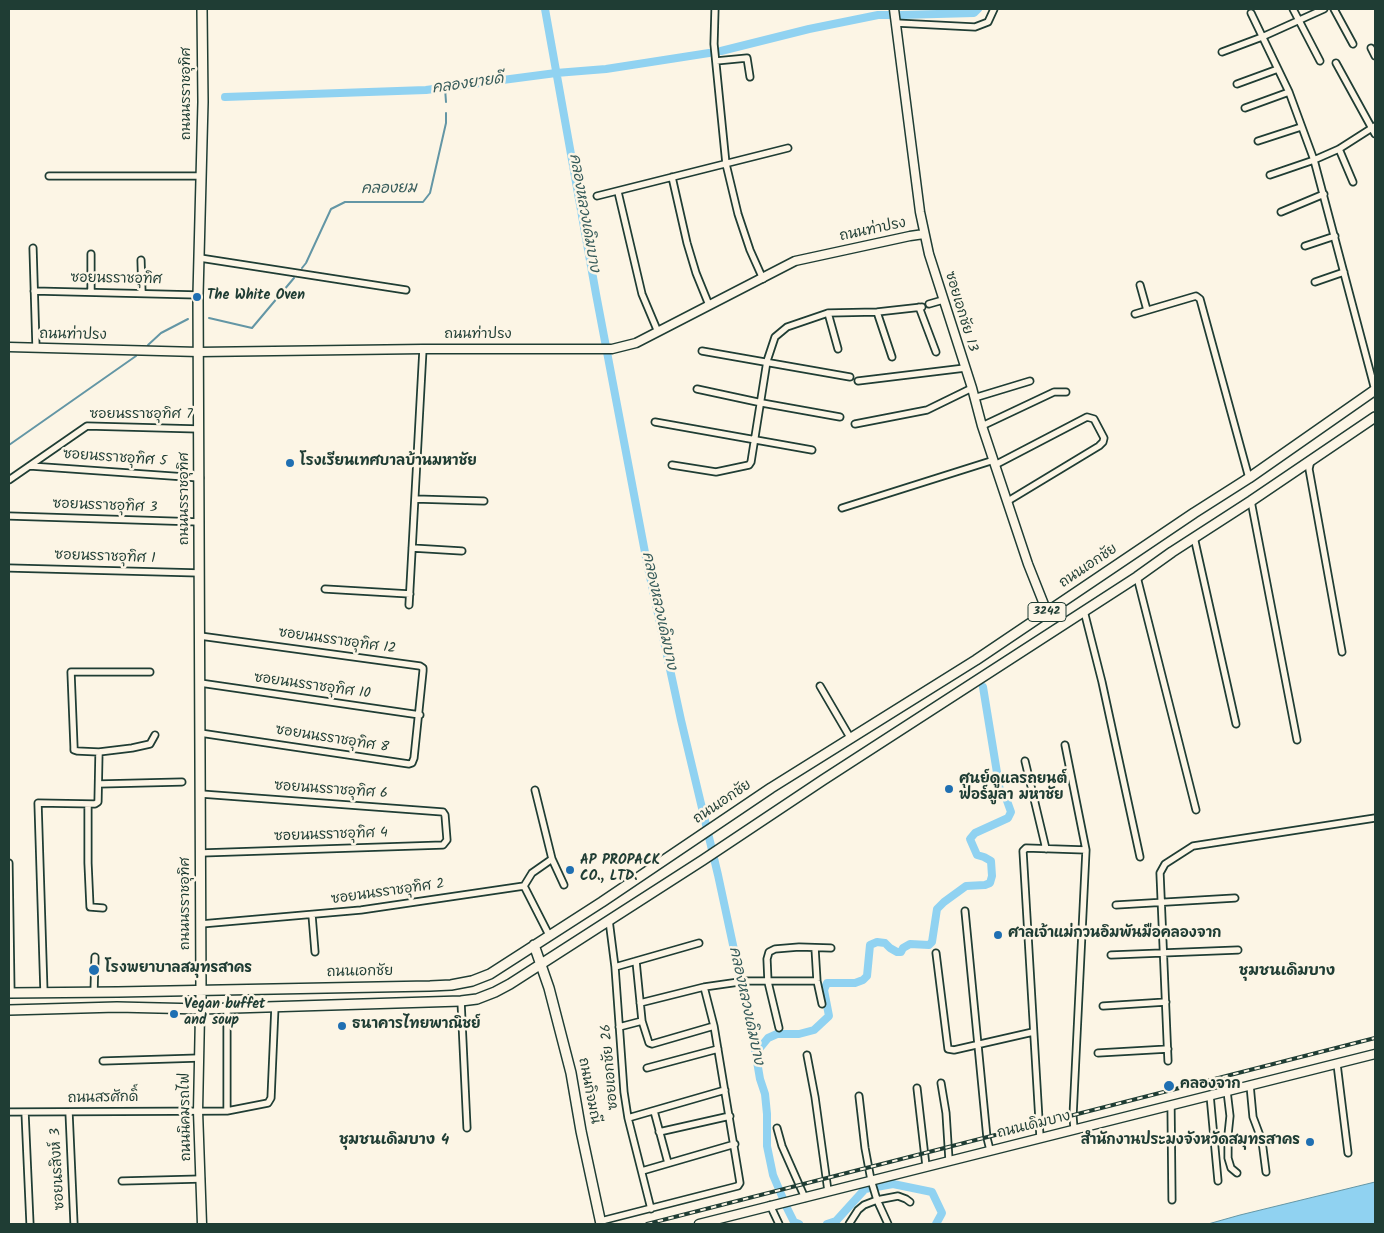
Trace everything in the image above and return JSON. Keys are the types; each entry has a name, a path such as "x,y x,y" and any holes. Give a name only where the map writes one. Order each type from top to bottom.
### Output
{"main road":[{"name":"ถนนนรราชอุทิศ","path":"201,1009 198,294 203,102 202,9"},
{"name":"ถนนเอกชัย","path":"10,993 451,985 472,981 490,974 602,902 771,788 976,660 1249,478 1375,390"},
{"name":"3242","path":"610,920 1137,577 1375,417"},
{"path":"9,1010 117,1007 201,1009 461,1002 477,999 495,992 610,920"},
{"name":"ถนนกิจมณี","path":"534,945 549,988 571,1073 581,1131 601,1223"}],"street":[{"path":"715,9 714,44 726,164 738,214 762,279"},
{"name":"ซอยเอกชัย 13","path":"894,9 905,106 924,234 982,426 1028,564 1047,612"},
{"path":"896,23 975,27 988,22 994,9"},
{"path":"1293,9 1320,61"},
{"path":"1222,52 1262,37 1324,9"},
{"path":"1334,9 1353,44"},
{"path":"1251,13 1289,92 1314,160 1375,390"},
{"path":"1371,48 1375,56"},
{"path":"716,61 747,58 750,76"},
{"path":"1336,63 1374,126 1375,134"},
{"path":"1237,84 1278,69"},
{"path":"1245,108 1289,92"},
{"path":"1258,141 1302,126"},
{"path":"1270,175 1339,149 1374,126"},
{"path":"597,196 788,148"},
{"path":"1339,149 1353,182"},
{"path":"49,176 200,176"},
{"path":"672,177 696,273 710,305"},
{"path":"618,192 642,294 658,332"},
{"path":"1281,212 1324,194"},
{"name":"ถนนท่าปรง","path":"9,347 199,352 612,349 636,343 795,261 924,234"},
{"path":"1305,246 1335,236"},
{"path":"33,248 36,348"},
{"path":"91,254 91,292"},
{"path":"200,258 406,290"},
{"path":"141,260 142,293"},
{"path":"1315,282 1344,272"},
{"path":"1140,285 1147,310"},
{"name":"ซอยนรราชอุทิศ","path":"34,291 198,294"},
{"path":"1135,314 1196,296 1200,299 1249,478"},
{"path":"929,304 943,300"},
{"path":"672,465 716,472 747,466 752,462 767,361 772,343 787,326 828,313 877,312 920,307 936,352"},
{"path":"877,312 892,358"},
{"path":"828,313 838,349"},
{"path":"409,605 423,349"},
{"path":"702,351 850,377"},
{"path":"858,381 964,368"},
{"path":"974,398 1030,381"},
{"path":"855,424 927,410 972,388"},
{"path":"697,389 840,417"},
{"path":"982,426 1054,392 1066,392"},
{"path":"842,508 995,462 1087,417 1094,419 1104,438 1099,446 1008,501"},
{"path":"655,422 812,450"},
{"name":"ซอยนรราชอุทิศ 7","path":"9,480 87,426 200,429"},
{"path":"1311,460 1310,469 1342,652"},
{"name":"ซอยนรราชอุทิศ 5","path":"30,466 200,478"},
{"path":"415,499 484,501"},
{"path":"1251,501 1297,740"},
{"name":"ซอยนรราชอุทิศ 3","path":"9,516 200,522"},
{"path":"1194,537 1236,724"},
{"path":"412,548 462,551"},
{"name":"ซอยนรราชอุทิศ 1","path":"9,568 200,573"},
{"path":"1137,577 1196,810"},
{"path":"325,589 410,594"},
{"path":"1084,611 1102,682 1140,857"},
{"name":"ซอยนนรราชอุทิศ 12","path":"200,636 422,667 424,670 420,715"},
{"path":"150,672 71,672 74,750 99,752 146,746 153,741 154,736"},
{"name":"ซอยนนรราชอุทิศ 10","path":"200,684 420,715"},
{"path":"820,686 852,739"},
{"name":"ซอยนนรราชอุทิศ 8","path":"200,733 409,764 414,758 420,715"},
{"path":"1065,745 1086,850 1073,1116 1074,1129"},
{"path":"44,993 38,803 95,804 98,802 99,752"},
{"path":"1025,761 1046,849"},
{"path":"99,784 182,782"},
{"path":"535,790 552,859 564,885"},
{"name":"ซอยนนรราชอุทิศ 6","path":"201,794 443,812 446,828"},
{"path":"88,804 90,907 103,908"},
{"path":"1168,1061 1160,873 1165,864 1193,846 1375,818"},
{"name":"ซอยนนรราชอุทิศ 4","path":"201,853 443,845 447,840 446,828"},
{"path":"1040,1137 1023,851 1026,848 1086,850"},
{"path":"549,935 524,886 532,873 552,859"},
{"path":"9,863 10,993"},
{"name":"ซอยนนรราชอุทิศ 2","path":"201,924 312,915 524,886"},
{"path":"1116,906 1236,898"},
{"path":"965,911 987,1138 990,1150"},
{"path":"312,915 315,952"},
{"name":"ซอยเอกชัย 26","path":"610,920 624,1092 628,1118 651,1209"},
{"path":"615,967 699,943"},
{"path":"779,1028 770,997 768,955 772,950 799,947 831,948"},
{"path":"815,948 817,981 822,1004"},
{"path":"1111,955 1238,950"},
{"path":"936,953 948,1049 954,1050 1033,1032"},
{"path":"94,992 95,957"},
{"path":"636,961 642,1021 649,1043 652,1044 714,1026"},
{"path":"640,1003 704,987 735,982 817,981"},
{"path":"601,1223 738,1186 741,1181 714,1026 704,987"},
{"path":"461,1002 468,1128"},
{"path":"1103,1006 1166,1002"},
{"name":"ถนนสรศักดิ์","path":"9,1112 227,1111 268,1104 271,1100 276,1006"},
{"path":"227,1008 227,1111"},
{"name":"ถนนนิคมรถไฟ","path":"201,1009 198,1111 202,1224"},
{"path":"619,1027 642,1021"},
{"path":"647,1068 718,1049"},
{"path":"1098,1053 1168,1049"},
{"name":"ถนนเดิมบาง","path":"699,1224 1375,1054"},
{"path":"807,1055 828,1191"},
{"path":"103,1060 199,1058"},
{"path":"1336,1064 1348,1153"},
{"path":"941,1083 946,1113 949,1160"},
{"path":"1250,1085 1253,1117 1262,1141 1266,1172"},
{"path":"917,1088 926,1166"},
{"path":"628,1118 725,1090"},
{"path":"1227,1091 1230,1116 1228,1158 1232,1168 1237,1173"},
{"path":"1210,1095 1218,1181"},
{"path":"859,1096 871,1180 877,1200 888,1224"},
{"path":"1171,1105 1172,1200"},
{"path":"654,1111 668,1163"},
{"path":"25,1112 30,1224"},
{"name":"ซอยนรสิงห์ 3","path":"69,1112 74,1224"},
{"path":"659,1132 730,1116"},
{"path":"777,1128 782,1146 805,1198"},
{"path":"642,1171 735,1144"},
{"path":"122,1181 201,1179"},
{"path":"849,1224 858,1210 864,1205 877,1200 898,1196 910,1202"},
{"path":"771,1205 780,1224"}],"water":[{"path":"1375,1182 1375,1224 1208,1224 1240,1215"}],"waterway":[{"name":"คลองหลวงเดิมบาง","path":"545,9 647,563 681,720 718,875 760,1079 765,1094 767,1146 773,1175 794,1222 799,1224"},
{"name":"คลองยายดี","path":"901,15 974,13 978,9"},
{"name":"คลองยายดี","path":"721,51 809,29 878,15 889,15"},
{"name":"คลองยายดี","path":"225,97 426,90 556,73 606,69 709,53"},
{"name":"คลองยม","path":"445,88 446,102"},
{"name":"คลองยม","path":"302,268 331,209 345,202 423,202 430,193 446,123 446,113"},
{"name":"คลองยม","path":"209,318 252,328 294,278"},
{"name":"คลองยม","path":"148,345 161,333 188,319"},
{"name":"คลองยม","path":"9,445 136,356"},
{"path":"755,1054 768,1038 777,1034 799,1034 814,1030 829,1016 824,990 827,983 855,983 863,980 867,976 870,945 877,942 885,943 897,952 901,952 903,948 910,944 929,945 932,942 937,909 966,886 990,883 992,876 991,861 977,855 970,839 975,833 1008,818 1011,812 1006,798 1000,791 983,687"},
{"path":"827,1224 836,1221 865,1189 893,1184 932,1192 942,1213 936,1224"}],"railway":[{"path":"647,1224 1375,1038"}],"place":[{"name":"The White Oven","path":"197,297"},
{"name":"โรงเรียนเทศบาลบ้านมหาชัย","path":"290,463"},
{"name":"ศูนย์ดูแลรถยนต์ ฟอร์มูลา มหาชัย","path":"949,789"},
{"name":"AP PROPACK CO., LTD.","path":"570,870"},
{"name":"ศาลเจ้าแม่กวนอิมพันมือคลองจาก","path":"998,935"},
{"name":"โรงพยาบาลสมุทรสาคร","path":"94,970"},
{"name":"Vegan buffet and soup","path":"174,1014"},
{"name":"ธนาคารไทยพาณิชย์","path":"342,1026"},
{"name":"คลองจาก","path":"1169,1086"},
{"name":"สำนักงานประมงจังหวัดสมุทรสาคร","path":"1310,1142"}],"district":[{"name":"ชุมชนเดิมบาง","path":"1287,972"},
{"name":"ชุมชนเดิมบาง 4","path":"394,1141"}]}
